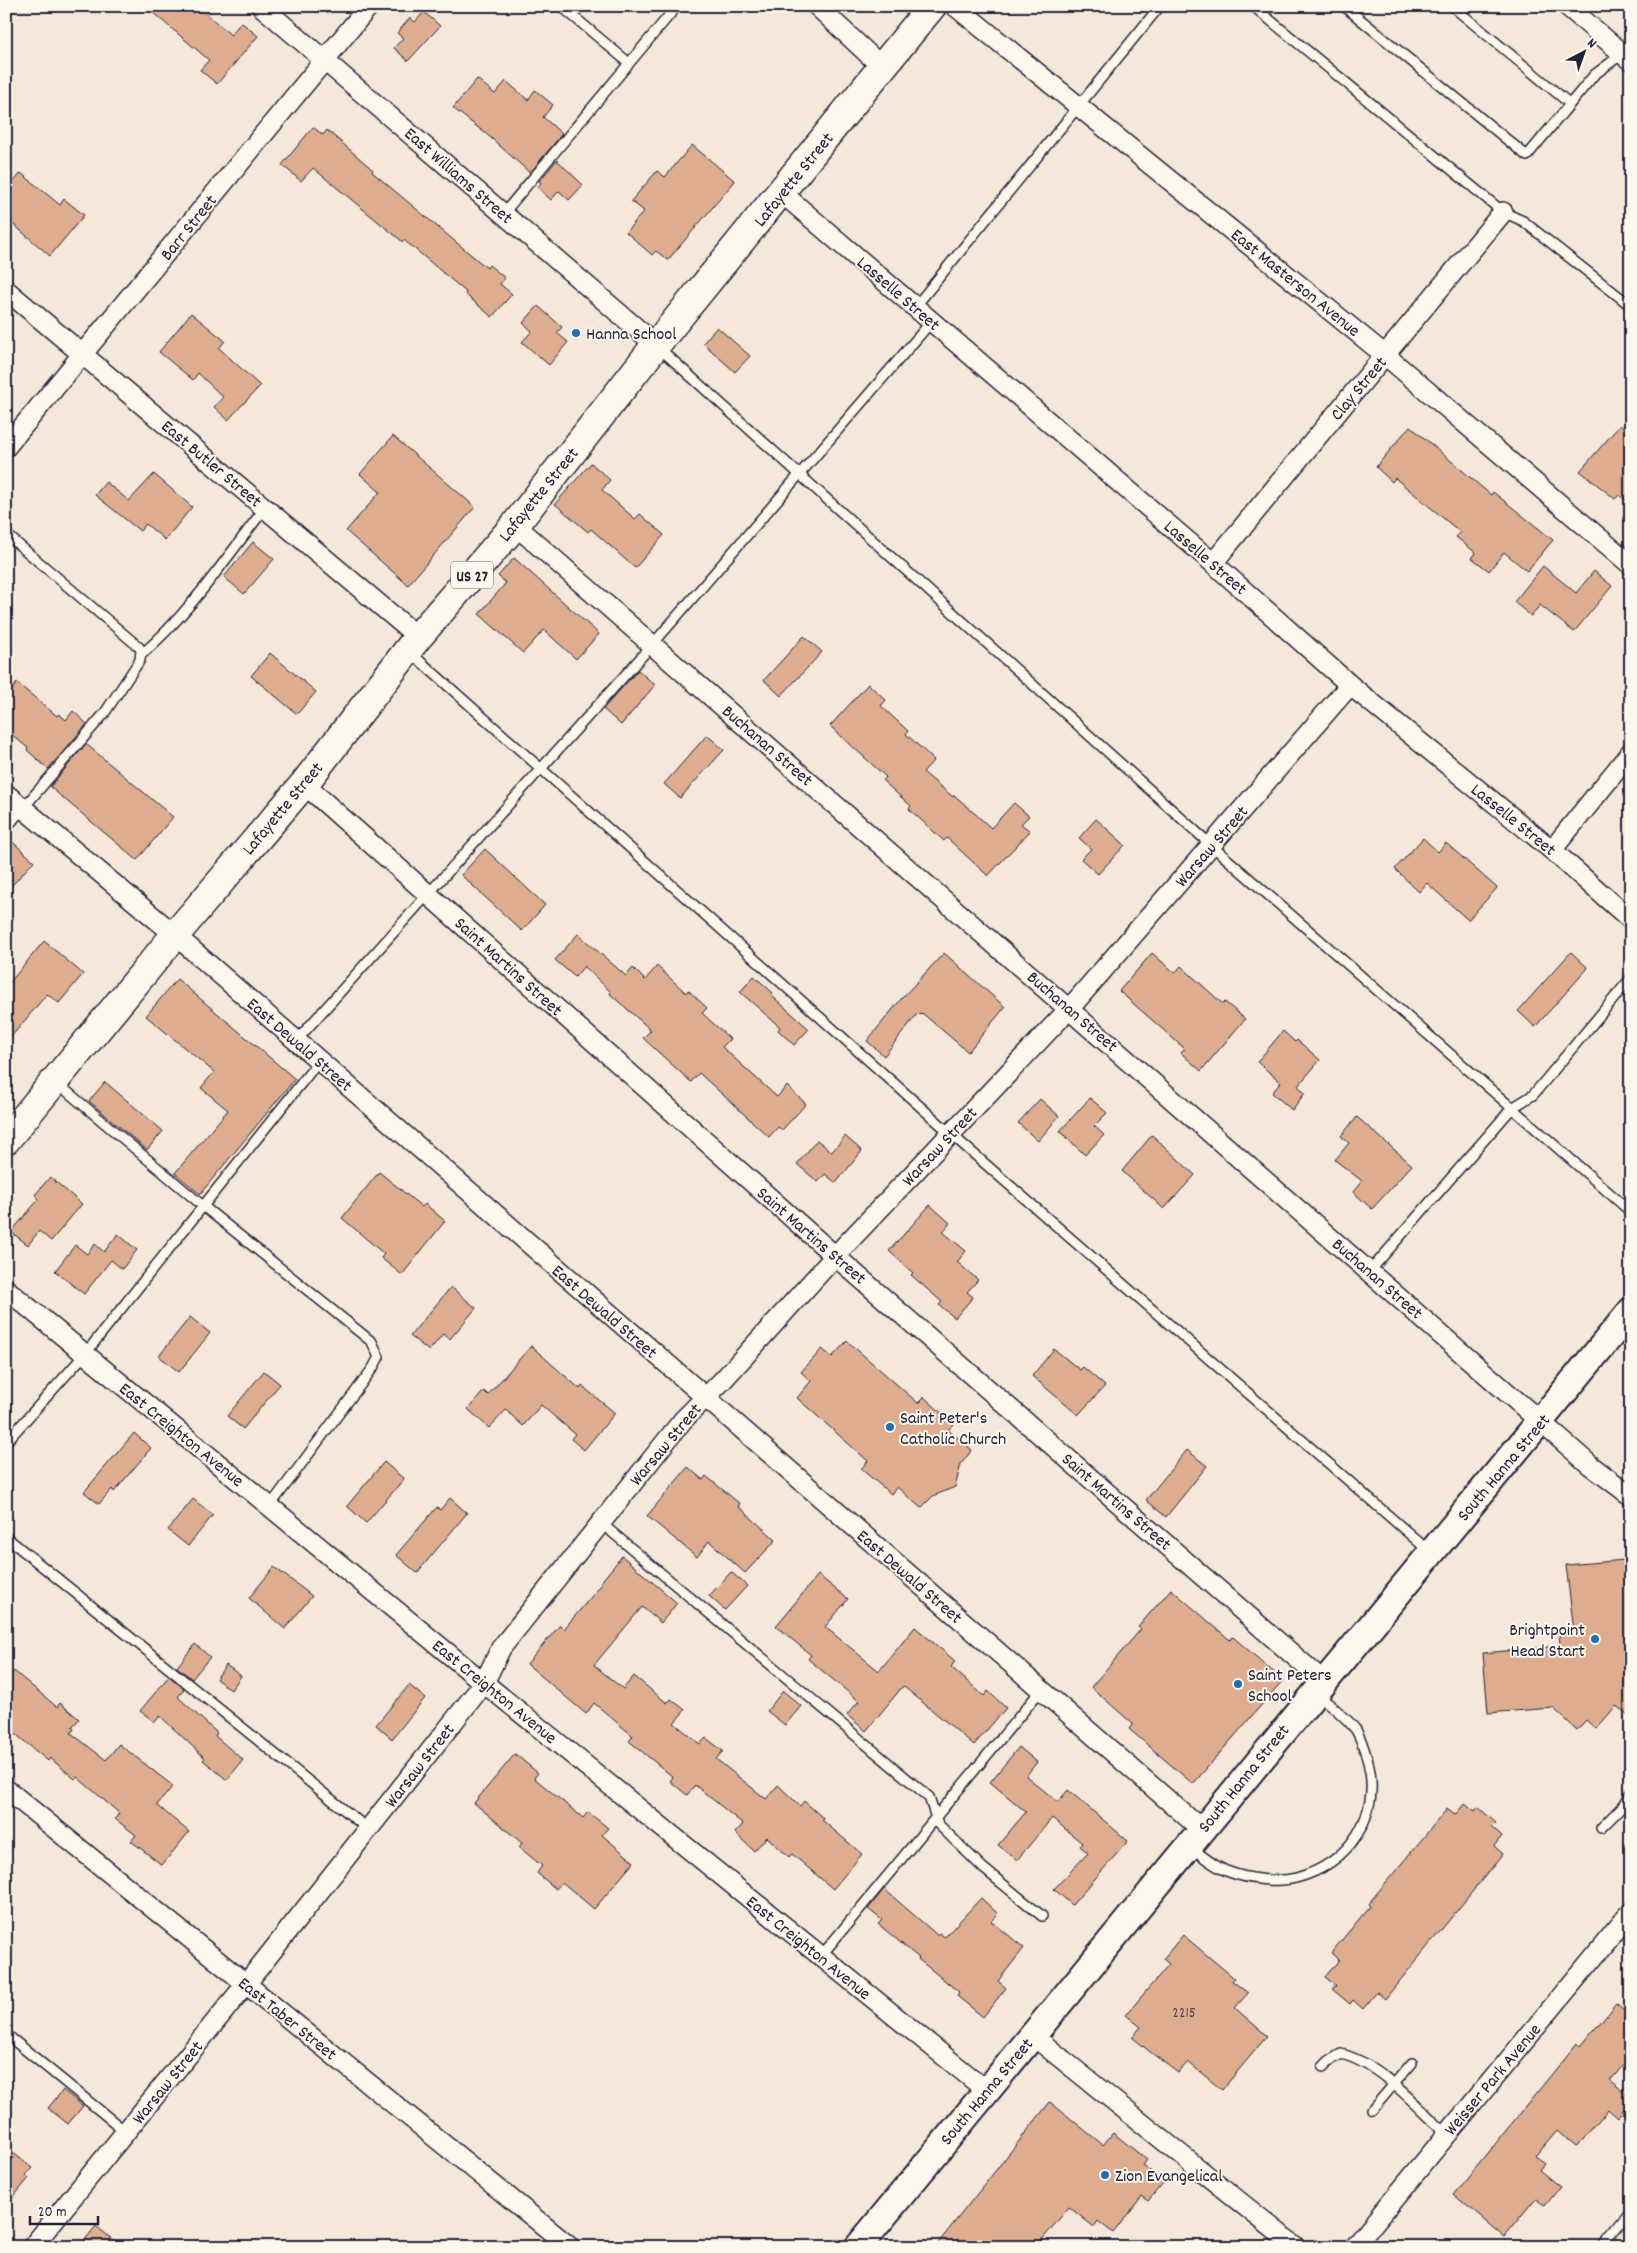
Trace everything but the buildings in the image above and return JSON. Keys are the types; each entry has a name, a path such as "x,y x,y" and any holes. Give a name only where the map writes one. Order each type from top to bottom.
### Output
{"highway":[{"name":"Lafayette Street","path":"6,1140 175,935 304,784 413,644 516,525 656,345 932,6"}],"street":[{"name":"East Williams Street","path":"261,6 656,345"},
{"name":"Barr Street","path":"6,448 369,6"},
{"path":"817,6 883,68"},
{"name":"East Masterson Avenue","path":"956,6 1385,354 1631,565"},
{"path":"1567,6 1628,53"},
{"name":"Lasselle Street","path":"782,192 1213,563 1350,685 1552,850 1631,920"},
{"name":"Clay Street","path":"1213,563 1503,212"},
{"name":"East Butler Street","path":"6,290 265,508 413,644"},
{"name":"Buchanan Street","path":"516,525 1590,1465 1631,1496"},
{"name":"Warsaw Street","path":"32,2247 246,1984 484,1683 501,1648 683,1420 723,1380 835,1256 1070,1008 1350,685"},
{"path":"1552,850 1631,752"},
{"name":"Saint Martins Street","path":"304,784 1319,1687"},
{"name":"East Dewald Street","path":"6,794 175,935 1041,1690 1195,1837"},
{"name":"East Creighton Avenue","path":"6,1289 484,1683 986,2090"},
{"name":"South Hanna Street","path":"864,2245 986,2090 1631,1311"},
{"name":"East Taber Street","path":"6,1789 570,2247"},
{"name":"Weisser Park Avenue","path":"1354,2247 1631,1912"},
{"path":"1032,2035 1296,2247"}],"lane":[{"path":"561,6 629,63"},
{"path":"503,214 677,6"},
{"path":"915,307 1160,6"},
{"path":"1254,6 1503,212 1523,221 1631,306"},
{"path":"1344,6 1527,156 1594,75 1628,53"},
{"path":"1452,6 1570,103"},
{"path":"296,1041 427,893 542,769 653,644 798,474 932,322"},
{"path":"656,345 1211,845 1631,1212"},
{"path":"6,828 104,714 142,656 158,641 191,603 265,508"},
{"path":"6,534 139,647 142,656"},
{"path":"413,644 542,769 951,1134 1431,1553"},
{"path":"1370,1271 1512,1108 1533,1095 1631,978"},
{"path":"6,1442 85,1354 319,1061"},
{"path":"55,1082 203,1206 372,1342 379,1358 373,1368 270,1506"},
{"path":"601,1523 928,1797 938,1824 983,1868 1042,1916"},
{"path":"6,1537 368,1829"},
{"path":"1195,1837 1228,1872 1255,1878 1296,1878 1330,1862 1361,1831 1368,1815 1372,1791 1371,1774 1364,1747 1356,1731 1319,1687"},
{"path":"821,1956 1041,1690"},
{"path":"1601,1828 1627,1808 1631,1793"},
{"path":"6,2034 126,2132"},
{"path":"1323,2067 1328,2061 1341,2054 1355,2057 1394,2085 1447,2134"},
{"path":"1372,2110 1412,2063"},
{"path":"1601,2247 1631,2211"}],"place":[{"name":"Hanna School","path":"576,333"},
{"name":"Saint Peter's Catholic Church","path":"890,1427"},
{"name":"Brightpoint Head Start","path":"1595,1639"},
{"name":"Saint Peters School","path":"1238,1684"},
{"name":"Zion Evangelical","path":"1105,2175"}]}
